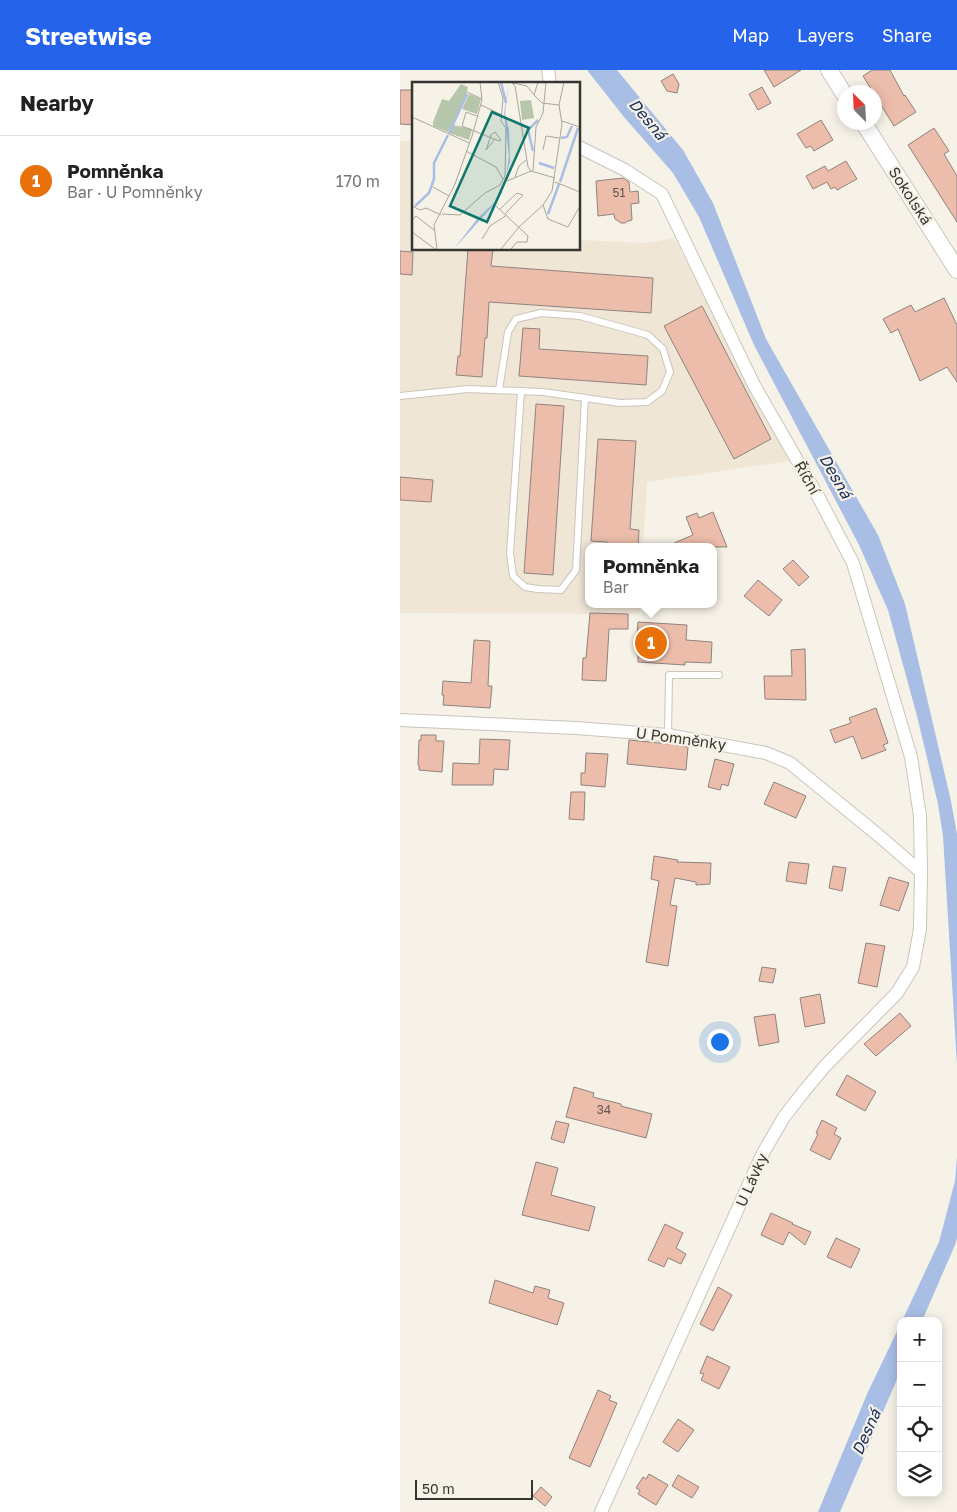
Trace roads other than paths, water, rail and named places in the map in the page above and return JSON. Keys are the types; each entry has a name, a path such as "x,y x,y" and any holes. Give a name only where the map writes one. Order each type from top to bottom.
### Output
{"street":[{"path":"829,70 838,85"},
{"name":"Sokolská","path":"868,130 957,270"},
{"name":"Říční","path":"580,148 625,170 662,194 754,385 820,500 853,563 911,757 920,816 921,872"},
{"name":"U Pomněnky","path":"400,720 576,728 668,735 766,753 790,763 921,872"},
{"name":"U Lávky","path":"601,1512 763,1153 784,1117 805,1090 826,1065 897,993 913,967 920,929 921,872"}],"lane":[{"path":"400,396 468,389 543,392 620,404 647,402 662,391 670,372 663,349 648,335 580,316 541,313 516,319 508,332 499,390"},
{"path":"521,391 510,553 513,576 525,587 538,589 560,590 576,570 585,398"},
{"path":"668,735 669,675 719,675"}],"water":[{"name":"Desná","path":"587,70 617,70 683,150 713,203 766,339 878,535 905,604 957,834 957,1065 943,836 938,804 917,716 888,610 859,545 754,345 699,217 673,173 624,117"},
{"path":"957,1157 957,1238 955,1245 924,1317 904,1317 939,1242 955,1181"},
{"name":"Desná","path":"897,1331 897,1379 840,1512 818,1512 867,1394"}],"place":[{"name":"Pomněnka","path":"651,643"}]}
